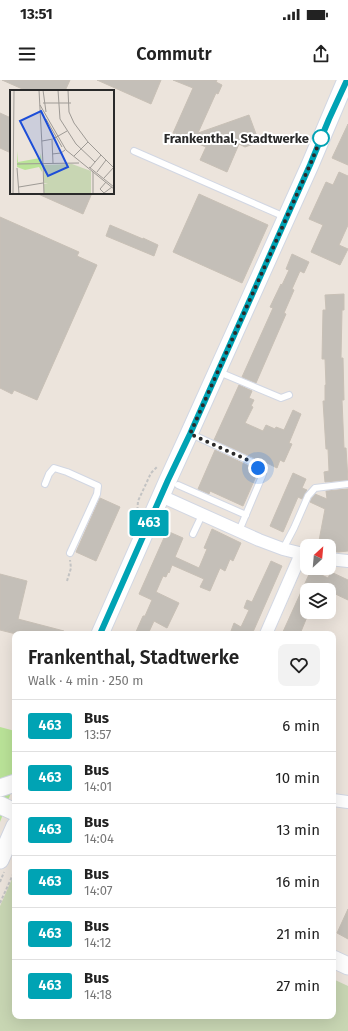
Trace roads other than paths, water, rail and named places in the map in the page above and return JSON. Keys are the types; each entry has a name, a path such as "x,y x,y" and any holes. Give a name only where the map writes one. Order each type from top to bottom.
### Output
{"main road":[{"path":"101,631 347,80"},
{"path":"0,788 12,784"},
{"path":"0,805 12,823 0,860"},
{"path":"336,960 348,966"}],"street":[{"path":"161,496 239,532 300,554"},
{"path":"336,560 348,561"},
{"path":"267,631 300,563"},
{"path":"336,800 348,802"}],"lane":[{"path":"134,151 286,218"},
{"path":"218,371 281,398 289,395"},
{"path":"190,434 252,462 263,474 239,532"},
{"path":"45,484 49,474 54,468 67,472 98,486 97,494 70,553"},
{"path":"284,549 308,496 315,488 348,484"},
{"path":"178,485 246,515"},
{"path":"193,534 202,515"}],"place":[{"name":"Frankenthal, Stadtwerke","path":"321,138"}]}
